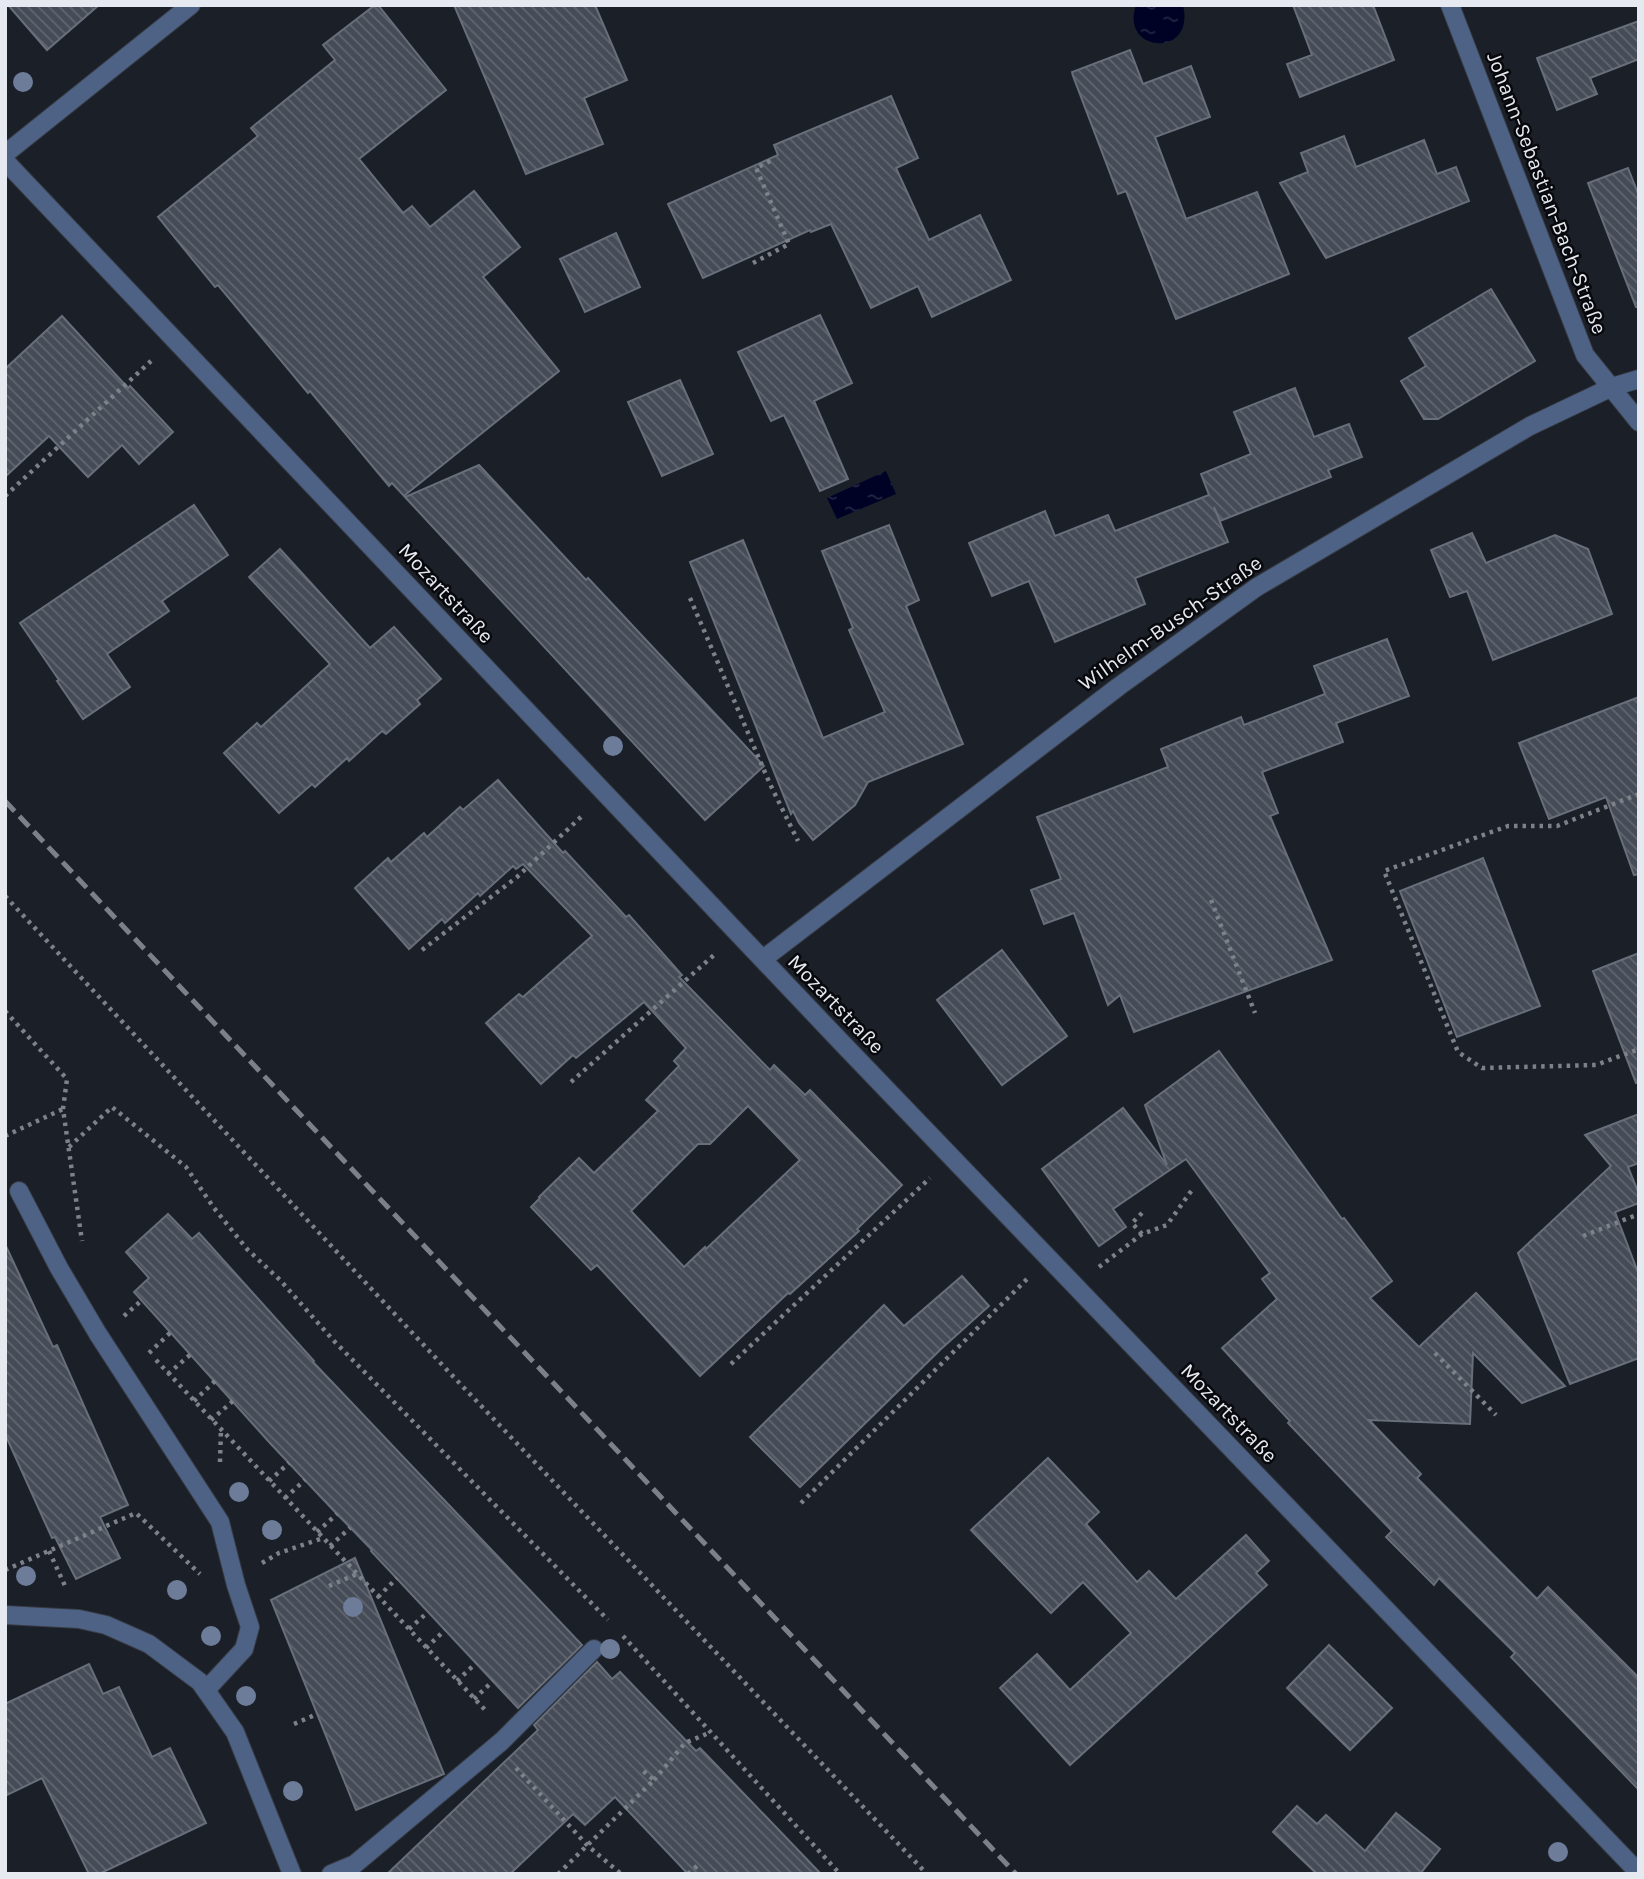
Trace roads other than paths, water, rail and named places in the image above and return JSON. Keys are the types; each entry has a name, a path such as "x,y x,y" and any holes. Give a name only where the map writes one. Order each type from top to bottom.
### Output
{"street":[{"path":"5,154 191,5"},
{"name":"Johann-Sebastian-Bach-Straße","path":"1450,5 1585,355 1639,422"},
{"name":"Mozartstraße","path":"5,162 952,1158 1639,1873"},
{"name":"Wilhelm-Busch-Straße","path":"763,959 1118,687 1257,587 1530,426 1612,387 1639,379"},
{"path":"19,1191 59,1268 99,1335 220,1522 250,1627 244,1649 206,1690"},
{"path":"5,1615 79,1619 106,1625 149,1644 200,1682 235,1732 292,1874"},
{"path":"331,1874 355,1864 502,1741 594,1649"}],"water":[{"path":"1136,5 1183,5 1184,22 1179,35 1158,43 1147,40 1138,33 1134,21"},
{"path":"886,471 896,494 837,519 827,498"}],"railway":[{"path":"5,801 1016,1874"}]}
